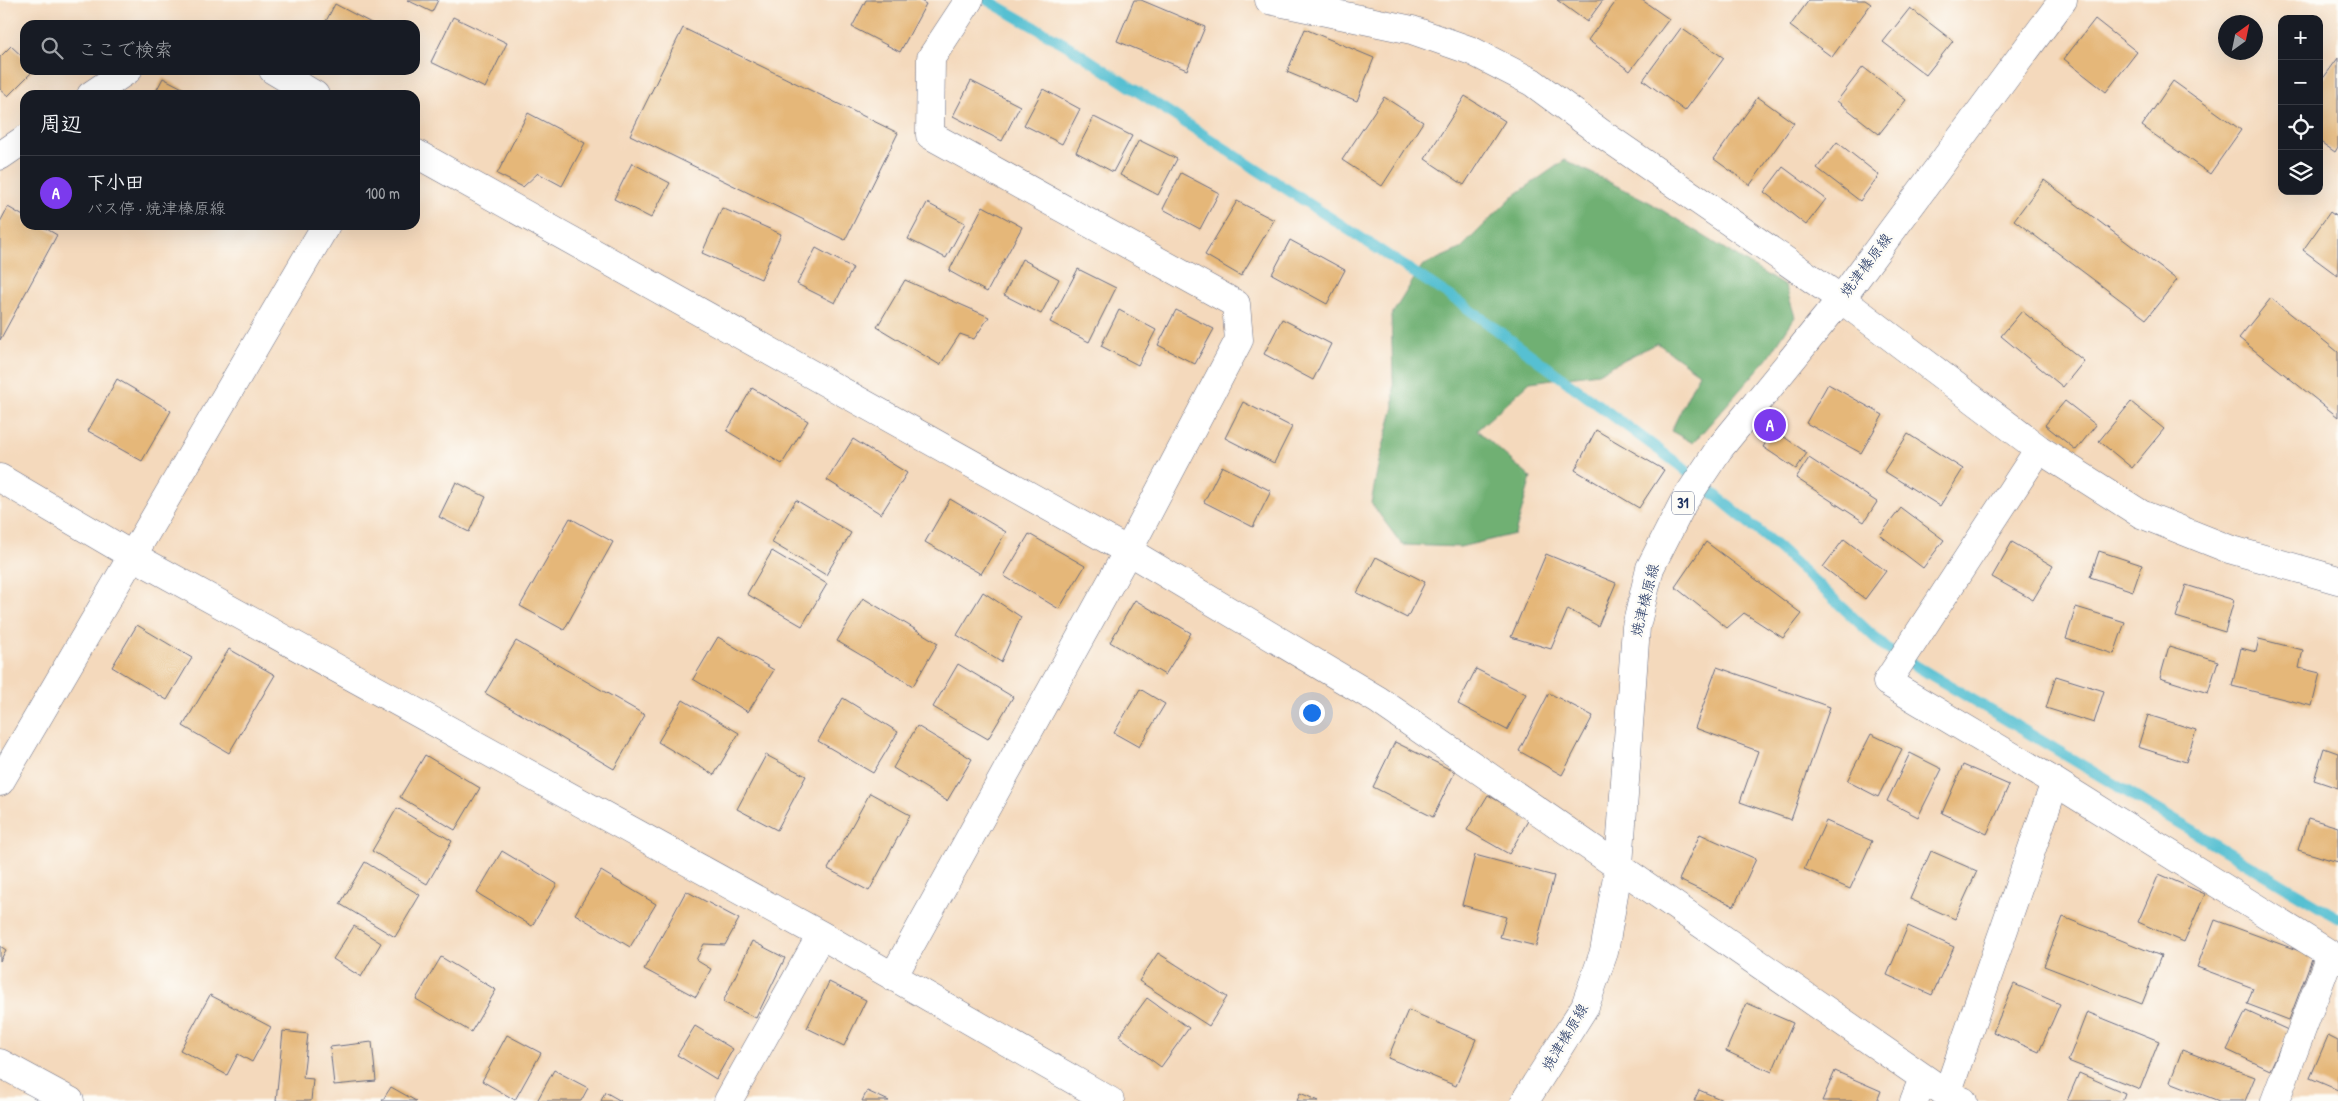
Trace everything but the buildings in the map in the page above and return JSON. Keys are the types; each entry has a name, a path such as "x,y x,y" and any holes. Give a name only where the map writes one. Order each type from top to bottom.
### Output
{"street":[{"path":"893,976 1128,551 1239,340 1236,304 930,135 931,58 969,0"},
{"name":"焼津榛原線","path":"1525,1101 1585,1006 1604,952 1619,865 1636,627 1650,568 1683,503 1719,449 1841,299 2063,0"},
{"path":"1280,2 1412,30 1472,51 1532,82 1601,133 1841,299 2039,449 2141,514 2229,549 2338,580"},
{"path":"98,90 121,75"},
{"path":"281,75 307,90"},
{"path":"0,156 20,142"},
{"path":"420,156 1128,551 1378,700 1619,865 1918,1089 1955,1098 2055,782"},
{"path":"0,782 323,230"},
{"path":"2039,449 1887,682 2055,782 2334,957 2275,1101"},
{"path":"0,478 134,556 821,935 1110,1101"},
{"path":"728,1101 821,935"},
{"path":"0,1063 70,1101"}],"green space":[{"path":"1565,160 1649,202 1786,287 1795,317 1768,358 1693,443 1671,431 1699,373 1657,343 1598,373 1530,382 1477,430 1531,478 1515,534 1460,547 1402,545 1371,503 1379,461 1394,407 1391,316 1422,266 1460,249 1512,197"}],"waterway":[{"path":"987,0 1068,46 1462,304 1678,464 1779,548 1886,648 2338,918"}],"place":[{"name":"下小田","path":"1770,425"}]}
